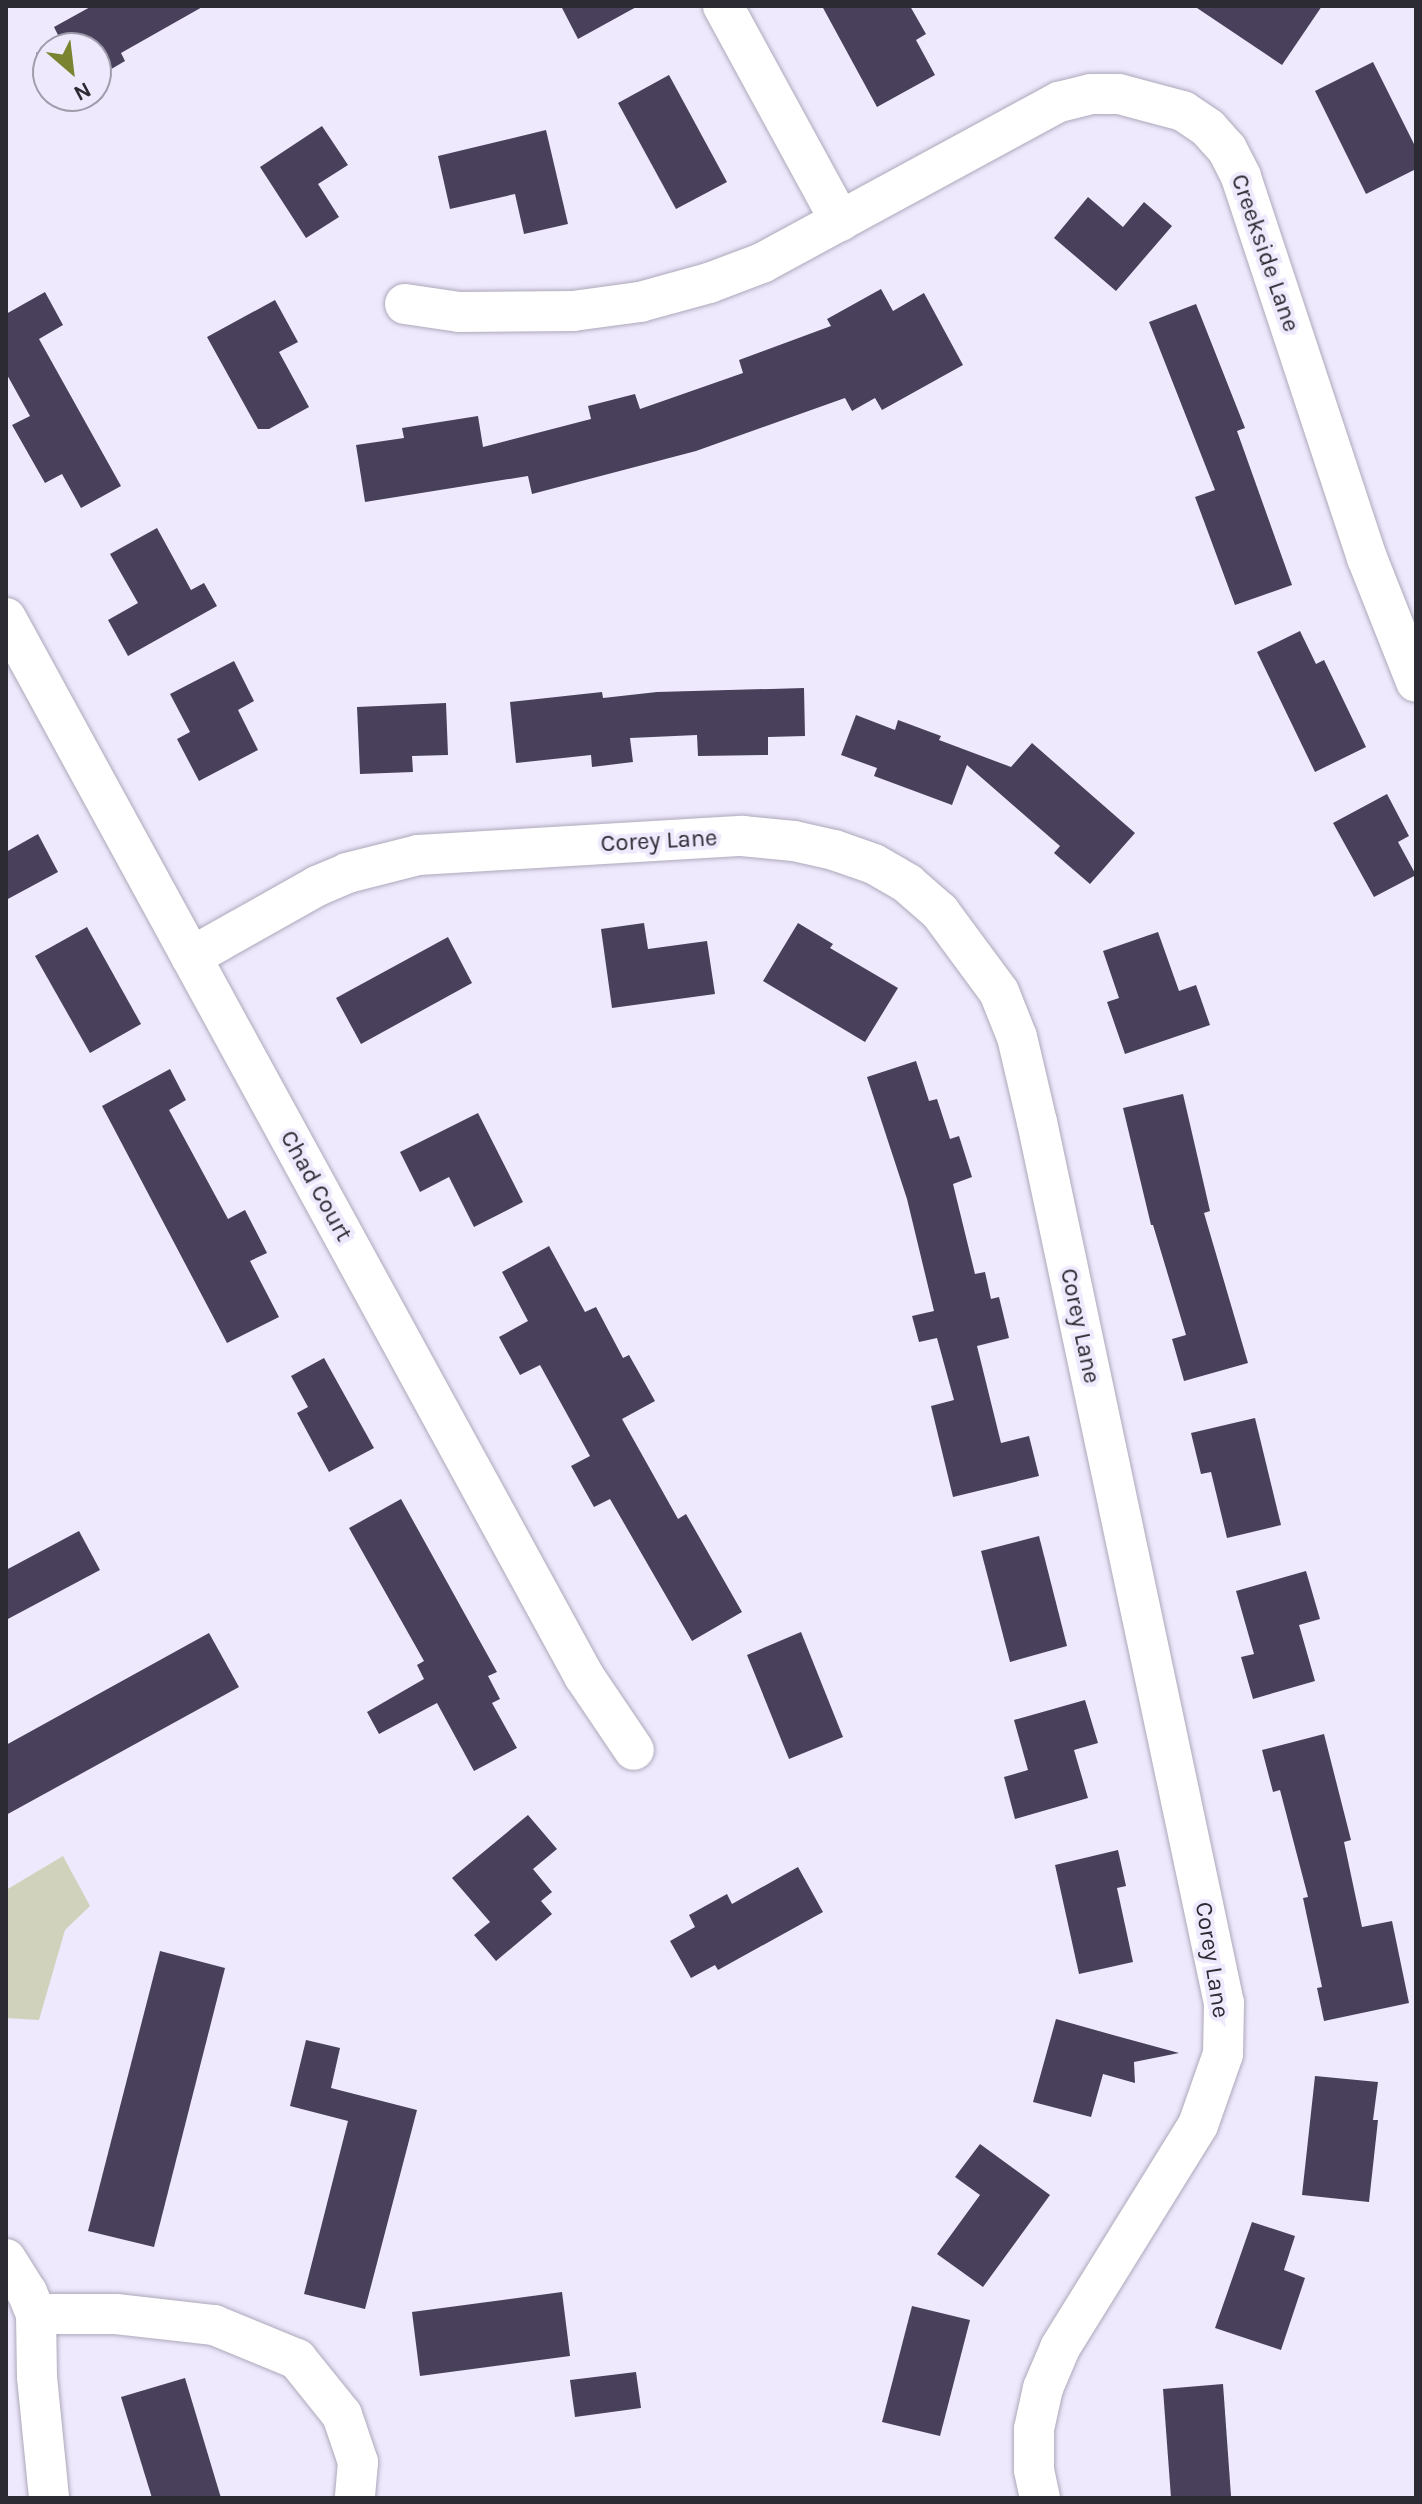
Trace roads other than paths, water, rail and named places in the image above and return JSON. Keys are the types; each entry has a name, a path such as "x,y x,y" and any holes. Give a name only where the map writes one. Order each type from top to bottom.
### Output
{"street":[{"path":"723,6 840,221"},
{"name":"Creekside Lane","path":"405,304 459,312 544,311 640,302 762,263 1059,102 1091,94 1135,96 1183,111 1208,128 1227,149 1241,177 1367,558 1416,682"},
{"name":"Chad Court","path":"6,618 584,1676 634,1750"},
{"name":"Corey Lane","path":"191,957 347,873 418,855 742,836 794,841 834,850 874,864 908,884 940,912 999,992 1017,1037 1037,1122 1224,2003 1223,2054 1198,2125 1060,2348 1043,2388 1034,2429 1034,2470 1040,2498"},
{"path":"6,2259 27,2292 36,2314 37,2377 49,2498"},
{"path":"36,2314 116,2314 214,2325 297,2359 342,2415 358,2462 355,2498"}]}
